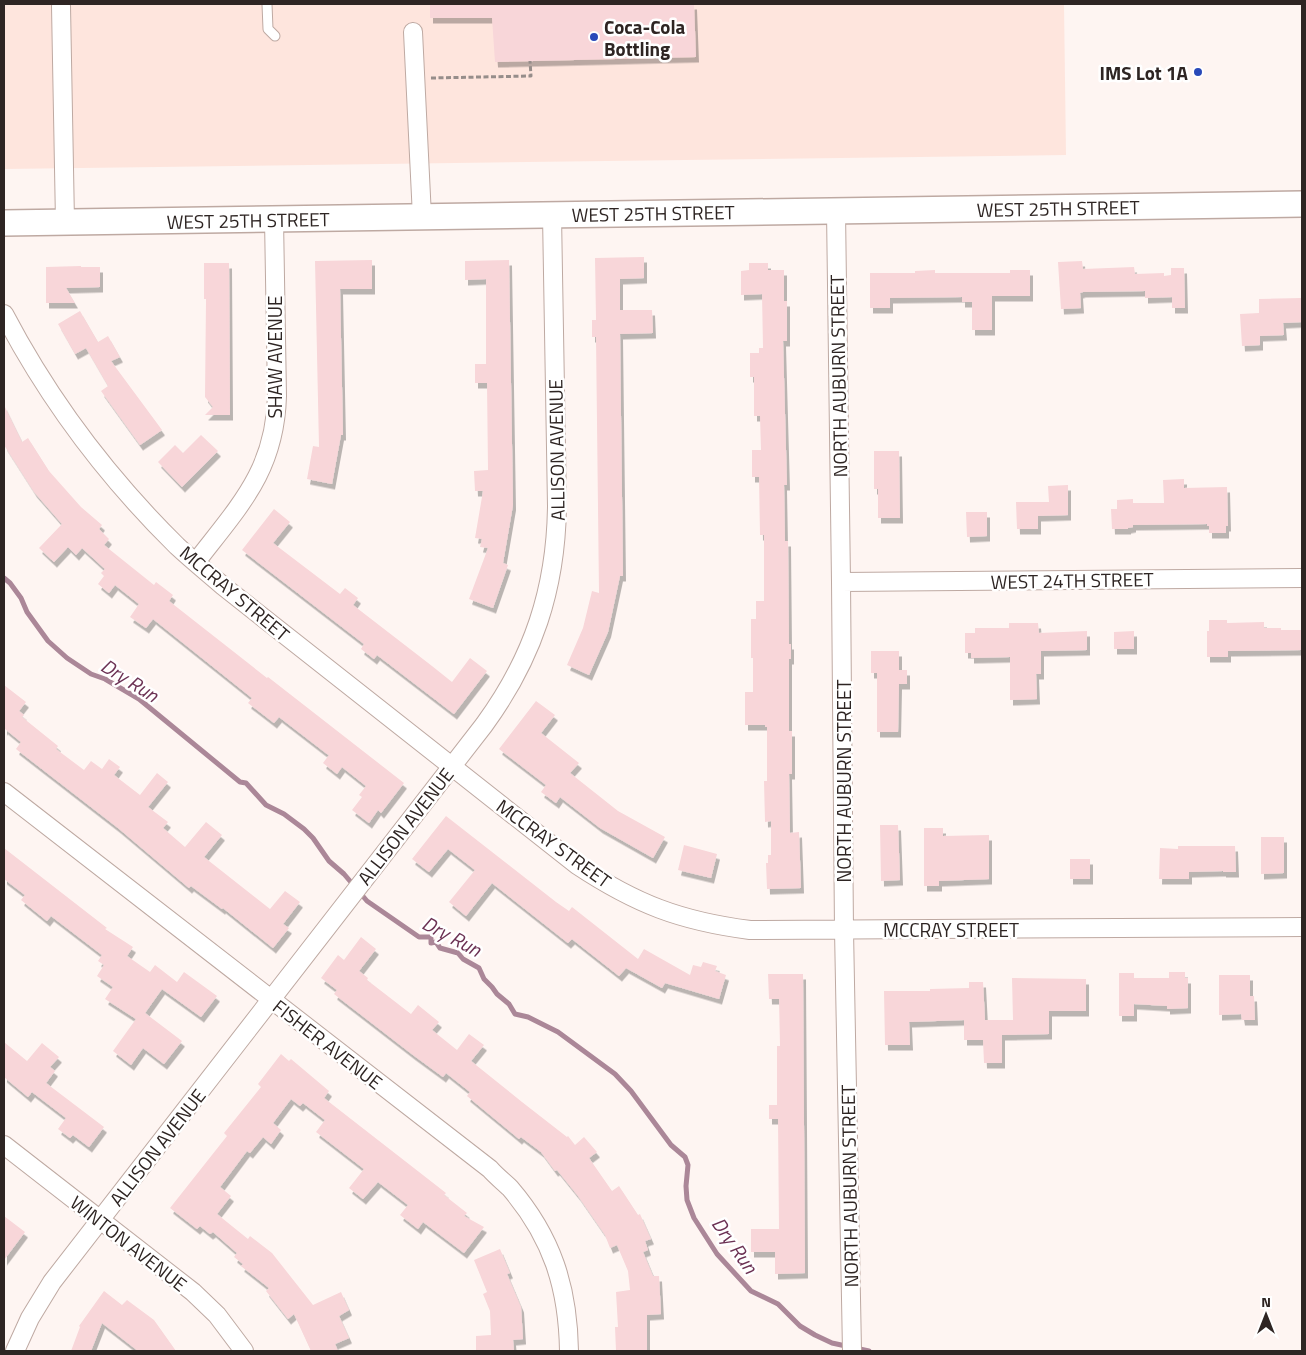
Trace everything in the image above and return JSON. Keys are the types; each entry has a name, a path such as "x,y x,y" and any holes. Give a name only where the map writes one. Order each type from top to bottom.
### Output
{"main road":[{"name":"WEST 25TH STREET","path":"4,223 1302,204"}],"street":[{"path":"61,6 65,222"},
{"path":"413,32 422,217"},
{"name":"NORTH AUBURN STREET","path":"836,211 844,930 852,1351"},
{"name":"ALLISON AVENUE","path":"14,1351 38,1303 56,1276 499,705 515,678 536,634 549,586 556,539 557,514 552,215"},
{"name":"SHAW AVENUE","path":"196,562 250,491 259,476 272,437 277,396 274,219"},
{"name":"MCCRAY STREET","path":"4,314 34,368 70,422 126,492 178,546 223,586 577,865 640,902 670,914 718,926 750,930 1302,927"},
{"name":"WEST 24TH STREET","path":"841,582 1302,578"},
{"name":"FISHER AVENUE","path":"4,792 490,1170 508,1187 542,1233 556,1263 566,1302 569,1351"},
{"name":"WINTON AVENUE","path":"4,1145 206,1303 223,1322 244,1351"}],"lane":[{"path":"267,4 268,29 275,36"}],"path":[{"path":"415,78 531,76 530,61"}],"shaded area":[{"path":"4,4 1064,4 1066,155 4,169"}],"building":[{"name":"Coca-Cola Bottling","path":"430,4 694,4 696,57 495,62 492,18 430,18"},
{"path":"644,257 644,278 620,279 620,310 652,310 653,333 620,334 623,576 620,576 608,632 589,675 567,665 583,628 592,591 599,593 596,337 592,337 592,320 596,320 595,258"},
{"path":"372,260 372,289 340,289 343,435 341,435 332,484 307,479 313,446 319,447 315,261"},
{"path":"509,260 513,505 503,563 508,565 493,608 469,599 488,548 480,547 482,539 475,538 483,491 475,491 474,471 488,470 487,383 475,383 475,364 486,364 486,279 465,280 465,261"},
{"path":"1082,261 1083,269 1134,267 1135,274 1164,273 1164,276 1171,275 1171,268 1184,268 1185,308 1172,308 1172,297 1145,298 1145,291 1083,292 1080,293 1081,308 1061,309 1058,262"},
{"path":"204,263 229,263 230,415 205,415 213,407 205,397 206,299 204,299"},
{"path":"749,263 768,263 768,270 784,270 784,301 787,301 787,341 783,341 787,485 784,485 785,541 788,541 789,644 791,644 791,659 789,659 789,731 792,731 792,774 789,774 790,833 799,832 801,888 767,889 766,863 768,863 768,855 771,855 771,821 765,822 764,781 767,781 767,727 765,725 745,725 745,692 753,692 751,619 756,619 756,601 764,601 764,535 760,535 759,477 752,477 752,450 761,450 760,416 754,416 754,377 750,377 750,353 759,353 759,348 763,348 762,294 741,295 741,271 749,270"},
{"path":"46,267 100,267 100,287 66,288 75,303 46,303"},
{"path":"935,270 935,273 1010,273 1010,270 1030,270 1030,296 992,296 992,330 972,330 972,302 962,302 962,297 890,298 890,308 870,308 870,273 915,273 915,271"},
{"path":"1302,298 1302,322 1283,323 1284,335 1260,336 1260,345 1242,346 1240,314 1259,313 1259,299"},
{"path":"80,311 98,342 108,336 120,357 111,361 162,430 140,445 101,391 108,386 86,348 75,354 58,324"},
{"path":"4,405 22,442 28,438 49,471 81,507 102,525 99,529 109,539 104,545 154,585 156,582 173,595 169,601 404,783 381,813 378,810 369,823 352,810 362,797 359,795 366,786 342,767 337,774 323,763 329,755 279,717 274,723 248,703 252,698 153,619 146,628 130,617 139,604 115,585 109,593 98,584 104,576 101,573 105,569 82,548 76,555 68,547 54,562 39,548 62,524 34,492 4,445"},
{"path":"201,435 218,451 182,487 158,462 175,445 183,453"},
{"path":"874,451 899,451 900,518 878,518 878,489 874,489"},
{"path":"1184,479 1184,488 1227,487 1228,526 1226,526 1226,533 1209,533 1209,526 1207,524 1133,525 1133,527 1128,529 1112,529 1111,509 1117,509 1117,500 1133,499 1133,503 1164,503 1163,480"},
{"path":"1068,485 1068,515 1038,516 1038,529 1017,529 1016,502 1049,502 1048,486"},
{"path":"274,509 290,522 273,543 340,594 345,588 358,598 353,605 452,682 470,658 487,671 454,714 377,655 374,659 361,649 364,644 242,550"},
{"path":"966,512 987,512 987,536 967,537"},
{"path":"1209,620 1227,620 1227,623 1264,622 1264,628 1302,630 1302,650 1228,651 1228,657 1207,657"},
{"path":"1009,623 1038,623 1039,633 1087,631 1087,650 1041,651 1041,674 1036,674 1037,699 1010,700 1010,657 971,658 971,653 965,653 965,633 975,633 975,628 1009,628"},
{"path":"1134,631 1134,649 1114,649 1114,632"},
{"path":"871,651 899,651 899,670 907,670 907,684 899,684 898,732 877,732 877,673 871,673"},
{"path":"4,685 26,702 19,711 24,715 22,717 58,746 56,749 84,770 91,761 102,769 109,759 120,767 114,775 140,795 157,773 168,782 148,807 168,822 163,828 185,847 206,822 222,835 204,857 270,909 285,891 300,902 283,924 289,928 273,948 223,908 191,886 189,888 118,828 16,749 21,742 4,730"},
{"path":"536,701 555,715 541,733 579,763 570,773 618,811 665,837 653,858 600,828 560,797 556,803 541,792 546,785 499,749"},
{"path":"446,816 556,902 569,911 572,907 638,959 644,949 690,975 693,965 701,967 703,962 717,966 715,971 726,975 719,999 665,983 662,988 626,968 619,976 572,939 568,943 492,883 466,916 449,902 475,870 448,849 429,872 412,859"},
{"path":"880,825 898,825 900,880 881,881"},
{"path":"924,828 943,828 943,836 989,835 989,879 939,881 939,886 924,886"},
{"path":"1261,837 1284,837 1284,873 1261,874"},
{"path":"684,845 717,854 711,878 678,870"},
{"path":"1178,846 1235,846 1236,872 1189,872 1189,879 1159,879 1160,848 1178,849"},
{"path":"4,848 107,928 105,929 133,947 127,956 150,972 155,965 177,982 184,972 217,996 201,1017 162,989 145,1013 182,1041 164,1064 143,1048 131,1065 113,1051 136,1019 105,999 113,987 97,976 104,965 98,961 102,955 51,916 47,921 21,900 25,895 4,879"},
{"path":"1070,859 1090,859 1090,879 1070,879"},
{"path":"361,937 376,949 359,971 368,978 367,980 411,1014 418,1005 439,1022 432,1030 457,1050 469,1034 484,1045 471,1061 568,1136 575,1145 584,1137 597,1152 589,1158 612,1191 619,1186 638,1215 640,1214 651,1239 645,1241 648,1250 643,1252 653,1276 659,1276 661,1314 647,1315 647,1351 616,1351 615,1327 618,1327 616,1292 630,1290 628,1271 617,1245 610,1248 605,1235 557,1170 555,1171 541,1152 521,1137 519,1139 467,1096 470,1092 446,1073 443,1077 413,1055 334,994 337,990 321,978 338,955 344,960"},
{"path":"1169,972 1185,972 1185,978 1188,978 1188,1008 1167,1009 1167,1006 1134,1004 1134,1016 1119,1016 1119,973 1134,973 1134,978 1169,978"},
{"path":"768,974 803,974 805,1273 775,1274 775,1252 751,1252 751,1229 779,1229 778,1119 769,1119 769,1105 777,1105 777,1046 780,1046 779,999 769,999"},
{"path":"1219,975 1250,975 1250,996 1254,996 1255,1020 1242,1020 1241,1014 1219,1015"},
{"path":"1012,978 1086,979 1086,1011 1049,1011 1049,1034 1002,1035 1002,1063 984,1063 983,1040 964,1040 964,1020 909,1022 910,1045 885,1045 884,991 930,991 930,989 969,988 969,982 983,982 985,1020 1013,1020"},
{"path":"4,1042 27,1061 42,1043 59,1057 50,1067 55,1071 46,1083 104,1127 89,1147 73,1135 70,1138 58,1129 66,1118 32,1092 28,1097 4,1077"},
{"path":"281,1054 289,1061 291,1059 329,1091 324,1098 446,1193 444,1195 467,1213 464,1216 484,1227 464,1253 423,1222 418,1229 400,1215 408,1205 378,1182 363,1199 349,1188 364,1169 316,1132 325,1120 303,1103 300,1106 291,1099 273,1123 281,1130 271,1144 263,1137 250,1153 247,1151 220,1187 231,1196 217,1214 248,1239 250,1236 272,1253 313,1305 341,1292 349,1310 339,1316 349,1338 335,1344 338,1351 311,1351 294,1314 288,1319 266,1291 269,1288 241,1266 243,1264 234,1257 237,1253 213,1232 210,1234 200,1226 197,1229 170,1208 227,1136 224,1133 261,1087 258,1084"},
{"path":"4,1216 25,1232 4,1260"},
{"path":"500,1249 510,1273 507,1274 521,1307 523,1339 513,1340 514,1351 476,1351 476,1336 491,1335 490,1311 483,1294 487,1292 474,1260"},
{"path":"104,1291 122,1305 127,1300 154,1320 176,1351 138,1351 102,1323 91,1351 71,1351 79,1326"}],"waterway":[{"name":"Dry Run","path":"4,578 21,598 27,612 48,641 67,658 91,674 105,679 139,699 240,782 246,783 266,805 284,814 304,829 313,838 329,861 344,874 367,901 419,937 431,937 431,943 436,942 440,948 458,953 463,959 479,968 484,979 509,1004 515,1014 528,1017 558,1032 615,1074 631,1091 671,1145 685,1157 688,1165 687,1200 694,1218 717,1254 751,1291 778,1304 800,1326 832,1343 869,1351"}],"place":[{"name":"Coca-Cola Bottling","path":"594,37"},
{"name":"IMS Lot 1A","path":"1198,72"}]}
